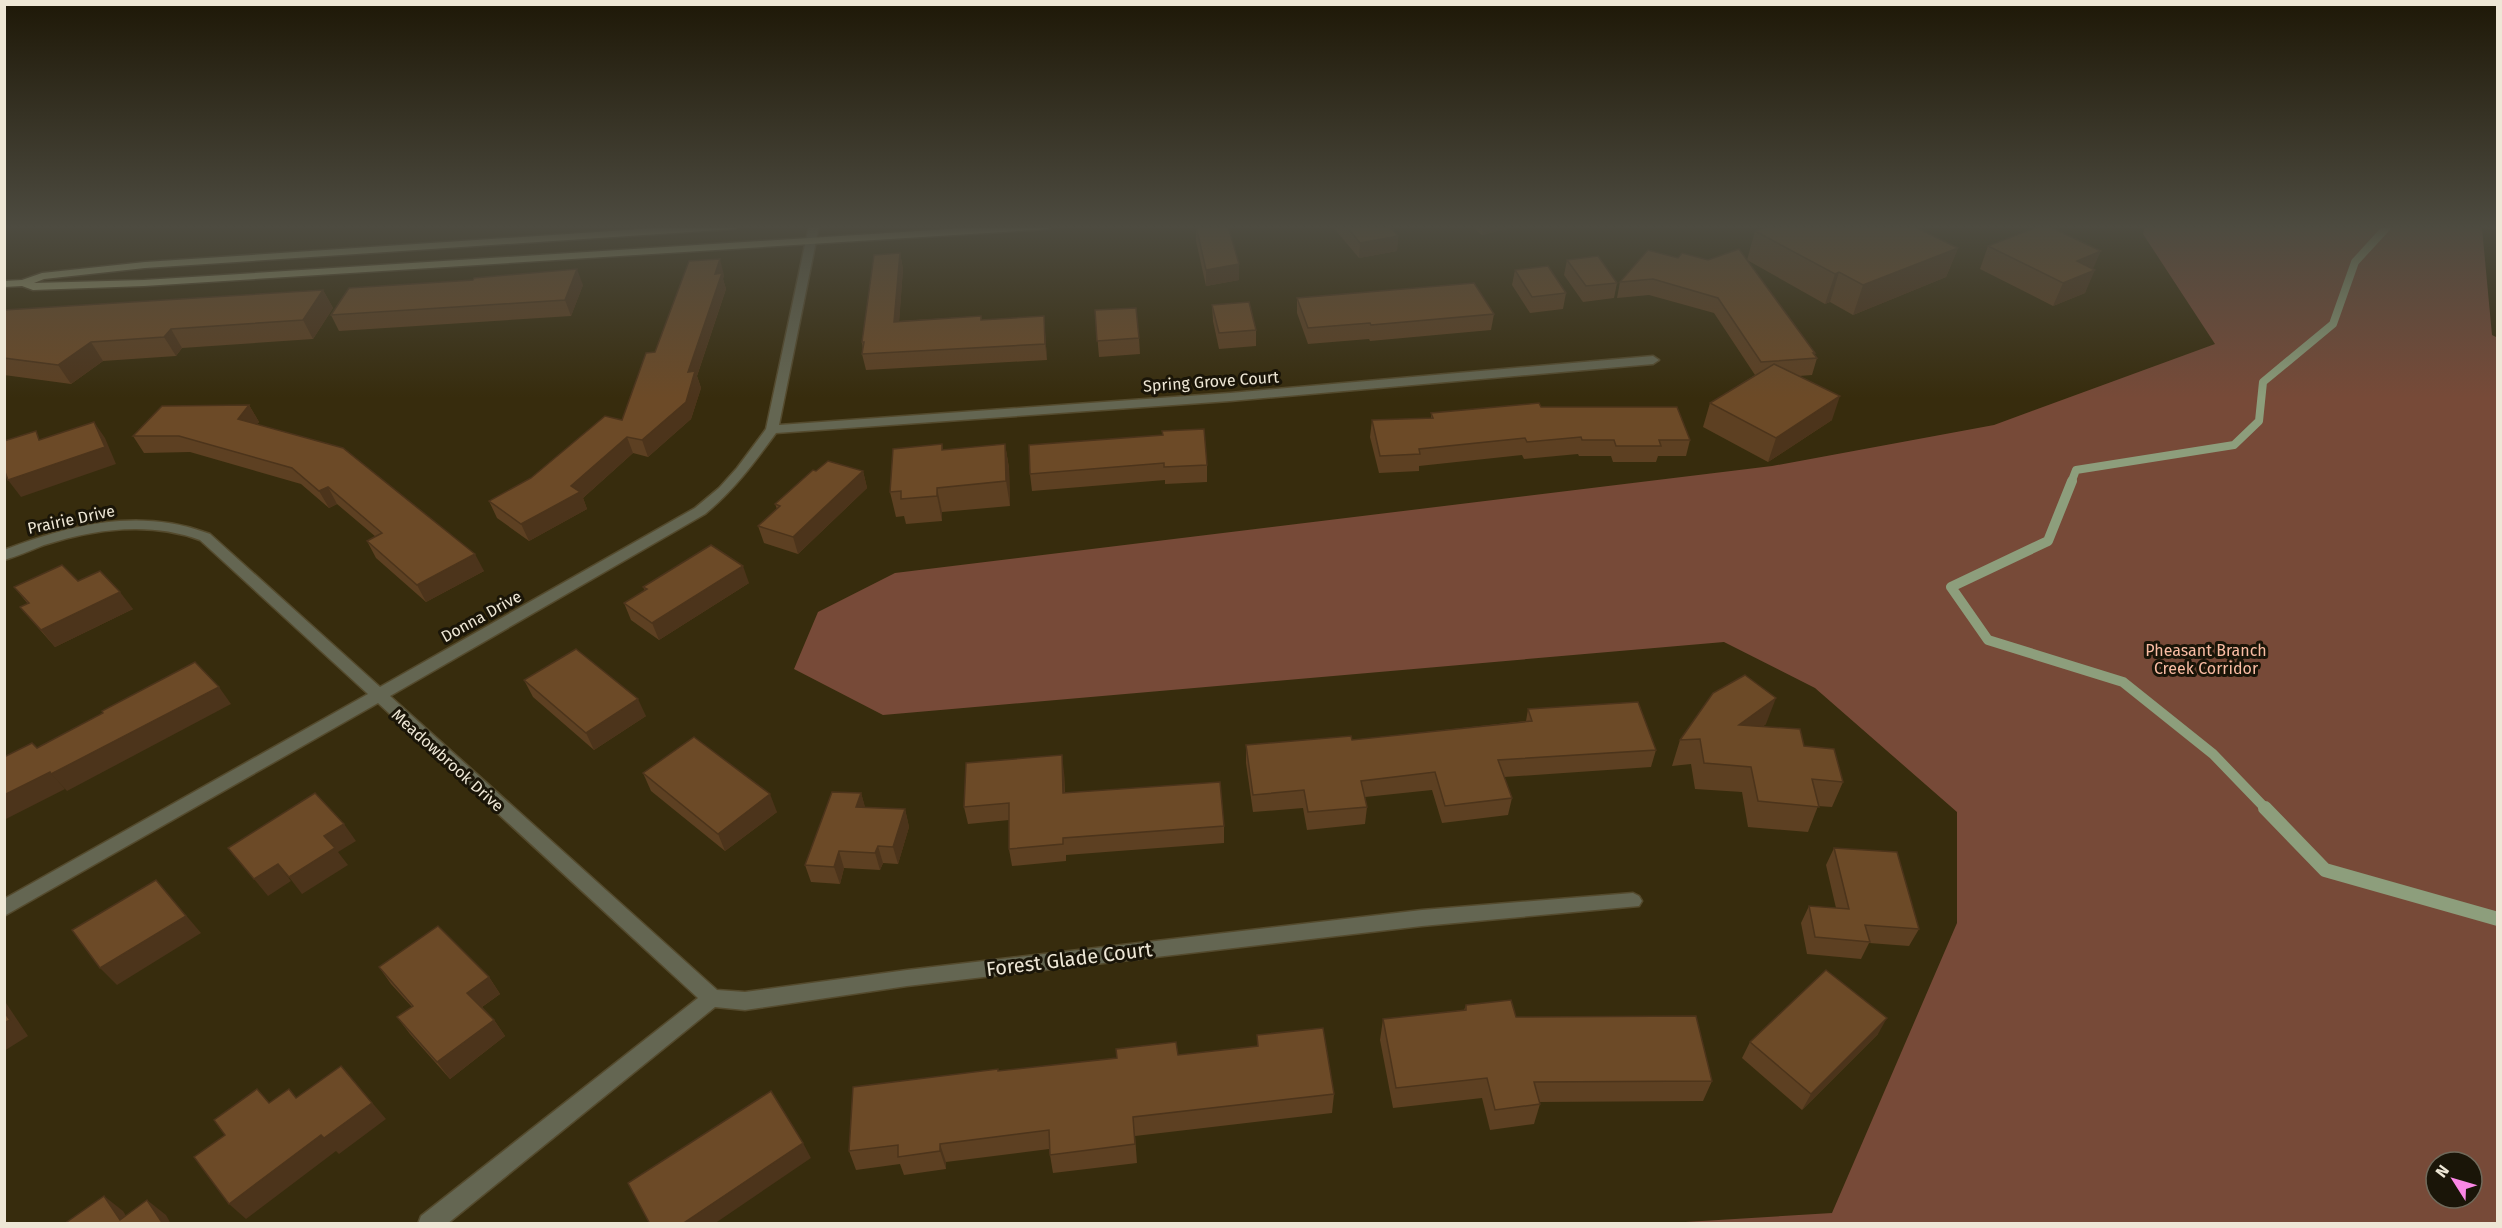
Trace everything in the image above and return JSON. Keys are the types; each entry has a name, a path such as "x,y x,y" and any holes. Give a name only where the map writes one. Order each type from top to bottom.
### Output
{"main road":[{"path":"25,283 33,286 133,283"}],"street":[{"name":"Donna Drive","path":"4,908 700,511 724,491 742,471 772,429 802,283"},
{"name":"Spring Grove Court","path":"772,429 1242,396 1653,360"},
{"name":"Prairie Drive","path":"4,555 36,543 100,528 157,524 182,529"},
{"name":"Meadowbrook Drive","path":"182,529 205,537 217,546 377,695 712,998"},
{"name":"Forest Glade Court","path":"712,998 745,1001 907,978 1422,918 1633,901"},
{"path":"429,1224 712,998"}],"green space":[{"name":"Pheasant Branch Creek Corridor","path":"2175,283 2487,283 2492,335 2498,338 2497,1223 1669,1223 1832,1213 1957,923 1957,812 1815,688 1724,642 883,715 794,669 818,612 895,573 1772,466 1994,425 2215,344"}],"building":[{"path":"422,283 571,283 565,300 331,315 349,288"},
{"path":"681,283 718,283 688,372 695,371 686,402 642,440 627,437 571,486 580,492 521,524 489,501 531,478 605,416 622,420 646,353 655,352"},
{"path":"870,283 897,283 894,322 981,316 981,320 1044,316 1045,344 862,354 864,342 862,342"},
{"path":"1474,283 1494,314 1308,328 1297,298"},
{"path":"1523,283 1560,283 1566,293 1532,297"},
{"path":"1584,283 1614,283 1586,286"},
{"path":"1668,283 1764,283 1817,358 1761,362 1718,298"},
{"path":"323,290 303,320 171,329 164,337 91,342 58,365 4,358 4,310"},
{"path":"1249,302 1256,330 1219,333 1212,305"},
{"path":"1136,308 1139,338 1097,341 1095,310"},
{"path":"1774,364 1840,396 1776,438 1710,403"},
{"path":"1539,403 1541,407 1677,407 1690,440 1659,440 1661,446 1616,446 1614,440 1582,440 1581,437 1527,442 1525,438 1419,449 1420,454 1380,456 1372,420 1433,418 1431,413"},
{"path":"249,405 238,419 343,448 475,554 417,585 367,541 382,533 328,487 319,491 292,468 179,436 133,436 162,406"},
{"path":"94,422 105,447 8,480 4,469 4,441 36,431 39,440"},
{"path":"1204,429 1207,465 1164,467 1164,463 1030,474 1029,445 1163,435 1162,431"},
{"path":"942,444 942,450 1005,444 1006,481 937,488 937,496 901,499 901,491 890,492 893,449"},
{"path":"828,461 863,471 793,537 758,526 780,506 775,504 813,470 816,471"},
{"path":"711,545 743,566 652,623 624,603 647,589 643,587"},
{"path":"62,565 78,581 100,571 120,592 41,630 20,607 29,603 14,587"},
{"path":"576,649 638,699 586,733 524,680"},
{"path":"195,662 219,687 51,774 50,772 4,795 4,757 32,743 37,748"},
{"path":"1745,675 1776,698 1739,725 1800,729 1804,746 1834,749 1843,782 1812,779 1819,807 1758,801 1751,767 1704,763 1700,739 1680,740 1713,693"},
{"path":"1638,702 1656,750 1498,760 1512,798 1445,806 1435,772 1361,781 1367,807 1308,812 1304,790 1253,795 1246,745 1351,736 1352,740 1532,721 1528,709"},
{"path":"694,737 770,794 718,834 643,773"},
{"path":"1062,755 1063,793 1220,782 1224,826 1063,838 1063,844 1009,849 1009,803 964,807 966,763"},
{"path":"832,792 861,793 856,807 905,809 893,847 878,846 875,853 839,851 834,867 805,865"},
{"path":"315,793 344,824 324,836 335,848 289,877 278,864 254,879 228,848"},
{"path":"1834,848 1897,852 1919,929 1865,925 1870,942 1815,937 1809,906 1849,909"},
{"path":"156,880 186,916 100,968 72,930"},
{"path":"438,926 489,977 467,993 494,1020 437,1062 397,1017 413,1006 379,967"},
{"path":"1826,970 1887,1018 1811,1094 1750,1042"},
{"path":"1511,1000 1516,1017 1696,1016 1712,1081 1534,1082 1540,1104 1495,1110 1487,1078 1396,1088 1383,1019 1466,1010 1466,1005"},
{"path":"4,1012 10,1020 4,1023"},
{"path":"1323,1028 1334,1094 1133,1117 1135,1144 1050,1155 1049,1130 940,1144 940,1151 898,1157 898,1145 849,1151 853,1087 998,1069 998,1071 1117,1058 1116,1049 1176,1042 1178,1055 1258,1046 1257,1035"},
{"path":"341,1066 372,1103 324,1138 321,1135 229,1204 194,1157 225,1135 214,1120 257,1089 269,1103 289,1089 296,1098"},
{"path":"771,1091 803,1143 682,1224 650,1224 628,1183"},
{"path":"104,1196 120,1220 147,1200 163,1224 64,1224"}],"waterway":[{"path":"2071,483 2076,470 2234,445 2259,421 2263,382 2333,324 2347,283"},
{"path":"2072,481 2048,541 1951,587 1988,640 2123,682 2213,754 2267,810"},
{"path":"2265,808 2325,870 2498,919"}]}
